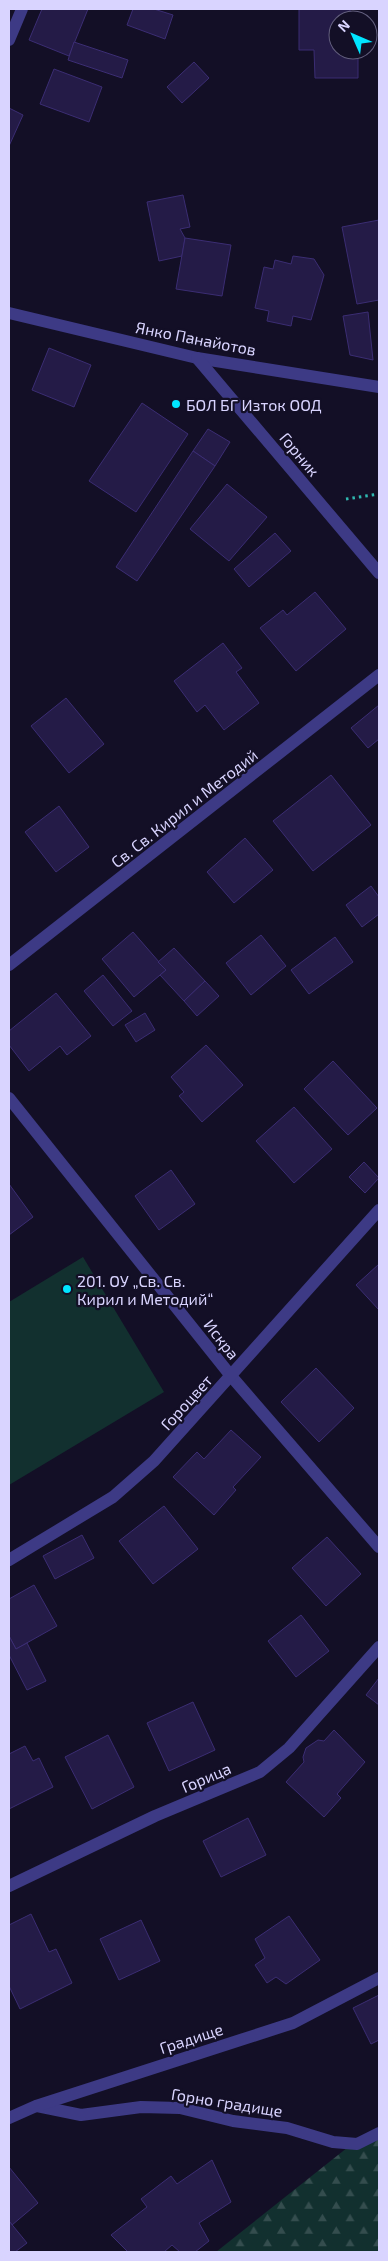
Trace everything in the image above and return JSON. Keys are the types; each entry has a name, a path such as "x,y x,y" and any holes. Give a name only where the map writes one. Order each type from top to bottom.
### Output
{"street":[{"path":"9,40 22,9"},
{"name":"Янко Панайотов","path":"9,313 197,358 379,388"},
{"name":"Горник","path":"197,358 379,573"},
{"name":"Св. Св. Кирил и Методий","path":"9,965 379,675"},
{"name":"Искра","path":"9,1098 231,1376 379,1547"},
{"name":"Гороцвет","path":"9,1560 112,1497 154,1461 379,1210"},
{"name":"Горица","path":"9,1886 155,1816 260,1772 289,1748 379,1647"},
{"name":"Градище","path":"9,2118 36,2106 293,2023 379,1978"},
{"name":"Горно градище","path":"36,2106 81,2114 141,2107 180,2108 232,2121 287,2128 333,2142 356,2144 379,2134"}],"path":[{"path":"320,503 379,494"}],"green space":[{"path":"83,1257 164,1392 9,1485 9,1302"},
{"path":"379,2128 379,2252 216,2252 362,2136"}],"building":[{"path":"42,9 88,9 69,56 29,40"},
{"path":"133,9 154,9 173,15 165,39 127,25"},
{"path":"299,9 350,9 328,10 328,60 358,60 358,78 315,78 314,50 299,50"},
{"path":"74,42 128,60 122,78 68,60"},
{"path":"194,62 209,78 182,103 167,87"},
{"path":"54,69 102,87 89,122 40,104"},
{"path":"9,108 23,115 9,146"},
{"path":"183,195 190,227 180,229 185,238 182,256 159,261 147,202"},
{"path":"379,220 379,300 357,304 342,227"},
{"path":"185,238 231,245 222,296 176,289"},
{"path":"293,256 314,259 324,275 311,320 293,316 291,326 267,321 269,311 255,308 264,267 273,269 275,260 291,264"},
{"path":"368,312 373,360 350,355 343,316"},
{"path":"49,348 91,365 74,407 32,390"},
{"path":"142,403 188,434 136,512 89,481"},
{"path":"208,429 230,442 215,466 193,451"},
{"path":"193,451 215,466 137,581 116,567"},
{"path":"227,484 267,517 229,561 190,529"},
{"path":"275,533 291,551 249,587 234,569"},
{"path":"315,592 346,629 296,671 260,628 283,610 287,615"},
{"path":"223,643 242,668 236,672 259,703 224,730 205,705 197,712 174,681"},
{"path":"66,698 104,744 69,773 31,726"},
{"path":"379,705 379,739 368,748 351,728"},
{"path":"331,775 371,825 313,871 273,821"},
{"path":"59,806 89,847 56,872 25,832"},
{"path":"245,838 273,870 234,903 207,872"},
{"path":"371,886 379,897 379,914 362,927 346,905"},
{"path":"133,932 166,970 134,997 102,959"},
{"path":"261,935 286,966 251,995 226,963"},
{"path":"335,937 353,962 309,994 291,970"},
{"path":"174,948 205,981 184,1001 160,975 166,970 158,962"},
{"path":"103,975 132,1011 113,1026 84,991"},
{"path":"205,981 219,996 197,1016 184,1001"},
{"path":"56,993 91,1036 67,1055 60,1046 29,1071 9,1045 9,1031"},
{"path":"145,1013 155,1030 136,1042 125,1025"},
{"path":"206,1045 243,1085 202,1122 179,1096 184,1092 171,1077"},
{"path":"333,1061 377,1108 348,1135 304,1089"},
{"path":"294,1107 332,1149 294,1183 256,1141"},
{"path":"364,1162 379,1178 365,1193 349,1177"},
{"path":"171,1170 195,1204 159,1230 135,1196"},
{"path":"9,1184 33,1217 9,1235"},
{"path":"379,1264 379,1310 356,1285"},
{"path":"316,1368 354,1408 319,1442 281,1402"},
{"path":"231,1430 261,1457 233,1487 236,1490 214,1515 173,1477 197,1452 204,1459"},
{"path":"164,1506 198,1549 153,1584 119,1541"},
{"path":"82,1535 94,1558 55,1579 43,1556"},
{"path":"327,1537 361,1574 326,1606 292,1568"},
{"path":"34,1585 57,1626 16,1649 9,1636 9,1599"},
{"path":"301,1615 329,1651 296,1677 268,1641"},
{"path":"9,1636 16,1649 27,1643 46,1681 27,1690 9,1655"},
{"path":"379,1678 379,1705 366,1695"},
{"path":"193,1702 215,1750 169,1771 147,1723"},
{"path":"334,1730 365,1762 337,1794 341,1798 324,1817 286,1782 304,1762 303,1757 306,1748 318,1740 324,1741"},
{"path":"108,1735 134,1787 92,1809 65,1757"},
{"path":"25,1746 33,1761 39,1758 53,1787 9,1809 9,1754"},
{"path":"248,1818 266,1855 221,1877 203,1841"},
{"path":"31,1914 49,1952 56,1949 72,1983 20,2009 9,1986 9,1925"},
{"path":"289,1916 320,1960 286,1984 276,1977 267,1983 255,1965 265,1958 255,1939"},
{"path":"141,1920 160,1961 119,1980 100,1939"},
{"path":"379,1995 379,2040 371,2044 353,2008"},
{"path":"212,2160 231,2202 199,2223 209,2241 195,2252 180,2252 172,2245 164,2252 128,2252 111,2235 147,2207 141,2199 171,2176 177,2184"},
{"path":"9,2167 38,2203 12,2225 9,2221"},
{"path":"9,2221 27,2243 15,2252 9,2252"}],"place":[{"name":"БОЛ БГ Изток ООД","path":"176,404"},
{"name":"201. ОУ „Св. Св. Кирил и Методий“","path":"67,1289"}]}
